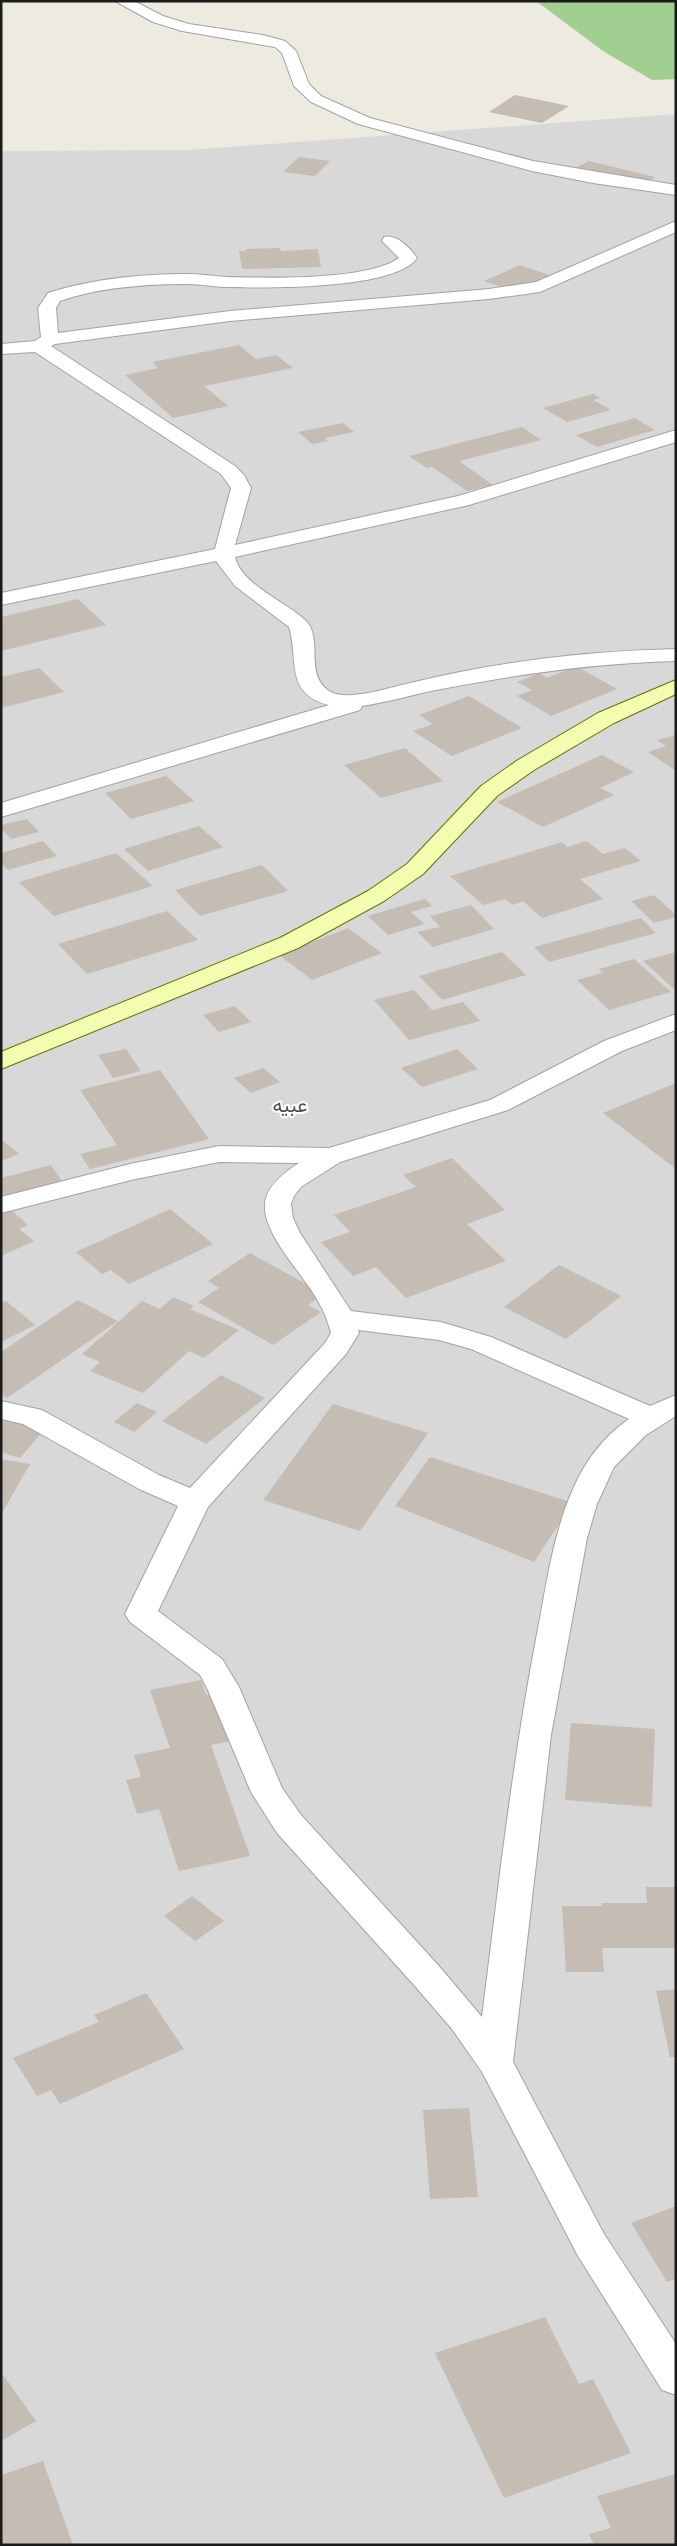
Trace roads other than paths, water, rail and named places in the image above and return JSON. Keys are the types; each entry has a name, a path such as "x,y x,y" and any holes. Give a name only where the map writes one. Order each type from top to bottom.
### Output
{"main road":[{"path":"1,1061 289,943 367,901 415,869 489,791 526,765 606,718 676,686"}],"street":[{"path":"122,1 158,19 187,28 263,38 280,44 289,51 302,86 316,99 364,121 532,166 593,178 676,190"},
{"path":"1,349 230,316 489,294 540,287 676,226"},
{"path":"45,343 46,308 54,298 63,294 189,279 229,282 338,280 395,268 406,263 409,258 390,241"},
{"path":"45,343 237,479 241,488 224,553 226,565 235,576 298,624 303,635 304,674 310,686 322,696 344,702 377,698"},
{"path":"1,599 462,501 676,436"},
{"path":"1,810 377,698 431,684 583,660 676,654"},
{"path":"676,1021 612,1046 499,1105 331,1156 305,1170 288,1185 278,1203 282,1225 343,1319 345,1333 336,1348 195,1502 141,1614 211,1667 223,1687 267,1792 289,1824 426,1975 464,2019 495,2062 590,2245 676,2378"},
{"path":"1,1206 130,1172 219,1154 331,1156"},
{"path":"343,1319 441,1331 481,1343 663,1410"},
{"path":"1,1410 32,1417 149,1482 195,1502"},
{"path":"495,2062 532,1753 569,1553 588,1488 606,1457 622,1437 663,1410"}],"district":[{"name":"عبيه","path":"290,1105"}]}
